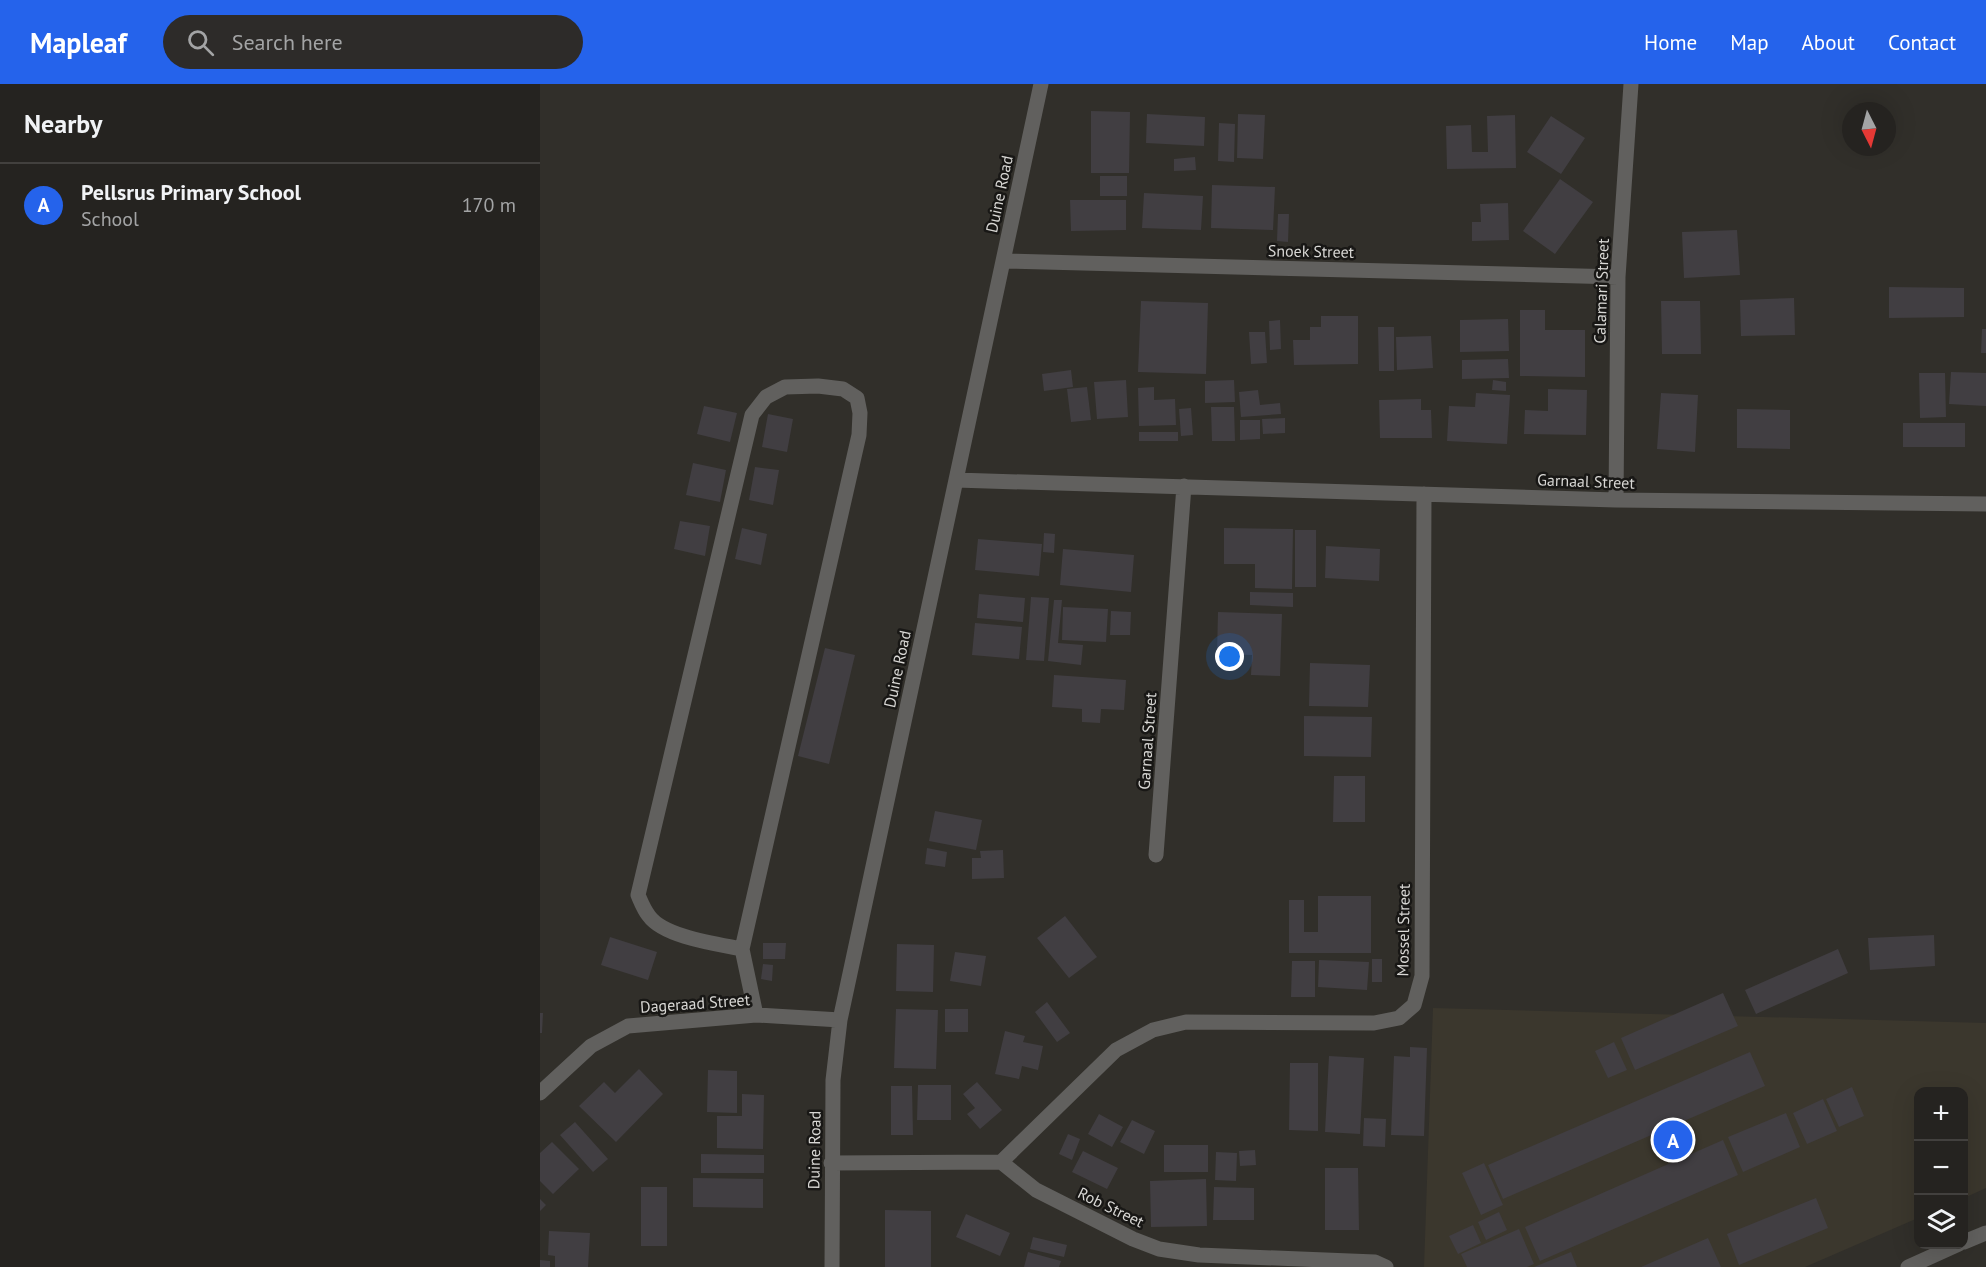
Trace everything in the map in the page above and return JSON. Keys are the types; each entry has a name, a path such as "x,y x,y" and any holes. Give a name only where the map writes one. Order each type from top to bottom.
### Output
{"street":[{"name":"Duine Road","path":"832,1267 833,1080 840,1020 1041,84"},
{"name":"Calamari Street","path":"1616,500 1618,277 1631,84"},
{"name":"Snoek Street","path":"1004,261 1618,277"},
{"path":"742,949 675,934 650,918 638,895 752,415 766,397 785,387 818,386 843,389 857,398 860,413 859,435 742,949 756,1016"},
{"name":"Garnaal Street","path":"956,480 1616,500 1986,504"},
{"name":"Garnaal Street","path":"1156,855 1184,486"},
{"name":"Mossel Street","path":"1001,1162 1116,1050 1153,1030 1186,1022 1374,1023 1399,1018 1414,1005 1422,976 1424,494"},
{"name":"Dageraad Street","path":"540,1093 591,1046 628,1026 756,1016 840,1020"},
{"path":"831,1163 1001,1162"},
{"name":"Rob Street","path":"1001,1162 1036,1190 1133,1239 1159,1249 1199,1255 1375,1262 1386,1267"},
{"path":"1968,1240 1986,1233"},
{"path":"1908,1267 1950,1249"}],"shaded area":[{"path":"1433,1008 1986,1023 1986,1188 1968,1196 1968,1087 1914,1087 1914,1220 1805,1267 1424,1267"}],"building":[{"path":"1091,111 1130,112 1129,173 1091,173"},
{"path":"1147,114 1205,117 1204,146 1146,143"},
{"path":"1238,114 1265,115 1263,159 1237,158"},
{"path":"1515,115 1516,168 1447,169 1446,126 1471,125 1472,152 1488,152 1487,116"},
{"path":"1551,116 1585,138 1561,174 1527,152"},
{"path":"1219,123 1235,124 1234,162 1218,161"},
{"path":"1195,157 1196,170 1174,171 1174,159"},
{"path":"1100,176 1127,176 1127,196 1100,196"},
{"path":"1560,179 1593,202 1555,254 1523,231"},
{"path":"1212,185 1275,187 1273,230 1211,228"},
{"path":"1144,193 1203,196 1201,230 1142,228"},
{"path":"1070,200 1126,200 1126,230 1071,231"},
{"path":"1508,203 1509,240 1472,241 1472,222 1481,222 1480,204"},
{"path":"1278,214 1289,214 1288,242 1277,241"},
{"path":"1737,230 1740,275 1684,278 1682,232"},
{"path":"1889,287 1964,288 1964,317 1889,318"},
{"path":"1794,298 1795,335 1741,336 1740,300"},
{"path":"1141,301 1208,303 1206,374 1138,372"},
{"path":"1661,301 1700,301 1701,354 1662,354"},
{"path":"1520,310 1545,310 1545,330 1585,330 1585,377 1520,376"},
{"path":"1321,316 1358,316 1358,364 1294,365 1293,340 1310,340 1310,327 1321,327"},
{"path":"1508,319 1509,351 1460,352 1460,320"},
{"path":"1280,320 1281,349 1270,350 1269,321"},
{"path":"1378,327 1394,327 1394,371 1379,371"},
{"path":"1982,329 1986,329 1986,353 1981,353"},
{"path":"1249,332 1265,332 1267,363 1251,364"},
{"path":"1431,336 1433,368 1397,370 1396,337"},
{"path":"1508,359 1509,378 1462,379 1462,360"},
{"path":"1071,370 1073,387 1044,391 1042,374"},
{"path":"1951,372 1986,373 1986,406 1949,404"},
{"path":"1919,373 1945,373 1946,417 1920,418"},
{"path":"1126,380 1128,417 1097,419 1094,382"},
{"path":"1234,380 1235,402 1205,403 1205,381"},
{"path":"1493,380 1506,382 1506,391 1492,390"},
{"path":"1087,387 1091,420 1071,422 1067,389"},
{"path":"1154,387 1154,400 1175,399 1176,425 1139,426 1138,388"},
{"path":"1548,389 1587,390 1586,435 1524,434 1525,410 1548,411"},
{"path":"1258,390 1260,405 1280,403 1281,414 1241,417 1239,392"},
{"path":"1476,393 1510,395 1507,444 1447,441 1449,406 1475,407"},
{"path":"1661,393 1698,395 1695,452 1657,449"},
{"path":"1421,399 1421,410 1431,410 1432,438 1380,438 1379,400"},
{"path":"704,406 737,413 730,442 697,434"},
{"path":"1211,407 1234,407 1235,441 1212,441"},
{"path":"1191,408 1193,435 1181,436 1179,409"},
{"path":"1737,409 1790,410 1790,449 1737,448"},
{"path":"768,414 793,419 787,452 762,447"},
{"path":"1285,418 1285,433 1263,434 1262,419"},
{"path":"1240,420 1260,420 1260,439 1240,440"},
{"path":"1903,423 1965,423 1965,447 1903,447"},
{"path":"1139,432 1178,432 1178,441 1139,441"},
{"path":"693,463 726,470 720,502 686,495"},
{"path":"755,467 779,470 773,505 749,500"},
{"path":"680,521 710,526 705,556 674,549"},
{"path":"742,528 767,534 761,565 735,559"},
{"path":"1224,528 1293,529 1292,589 1255,588 1255,564 1224,564"},
{"path":"1295,530 1316,530 1316,587 1295,587"},
{"path":"1044,533 1055,534 1054,553 1043,552"},
{"path":"978,539 1042,544 1039,576 975,570"},
{"path":"1326,546 1380,549 1379,581 1325,578"},
{"path":"1063,549 1134,555 1131,592 1060,585"},
{"path":"1250,592 1293,593 1293,607 1250,605"},
{"path":"979,594 1025,598 1023,622 977,618"},
{"path":"1031,597 1049,598 1044,661 1026,660"},
{"path":"1054,600 1062,600 1058,643 1083,645 1081,665 1048,661"},
{"path":"1063,607 1108,609 1106,642 1062,640"},
{"path":"1111,611 1131,612 1130,635 1110,635"},
{"path":"1218,612 1282,614 1280,676 1251,675 1252,655 1217,654"},
{"path":"975,623 1022,627 1019,659 972,655"},
{"path":"825,648 855,655 829,764 798,756"},
{"path":"1310,663 1370,665 1368,707 1309,706"},
{"path":"1054,675 1126,680 1124,710 1101,709 1100,723 1082,722 1082,709 1052,707"},
{"path":"1304,716 1372,717 1371,757 1304,756"},
{"path":"1334,776 1365,776 1365,822 1333,822"},
{"path":"935,811 982,820 976,850 929,841"},
{"path":"927,848 947,852 945,867 925,864"},
{"path":"1003,850 1004,878 972,879 972,858 981,858 980,851"},
{"path":"1318,896 1371,896 1371,953 1289,953 1289,900 1304,900 1304,932 1318,932"},
{"path":"1065,916 1097,957 1069,978 1037,938"},
{"path":"1934,935 1935,966 1870,970 1868,938"},
{"path":"610,937 657,952 648,980 601,965"},
{"path":"763,943 786,943 785,959 763,959"},
{"path":"897,944 934,945 933,992 896,991"},
{"path":"1838,949 1848,973 1756,1014 1745,990"},
{"path":"955,952 986,956 981,986 950,981"},
{"path":"1372,959 1382,959 1382,982 1372,982"},
{"path":"1319,960 1369,962 1367,990 1318,987"},
{"path":"1292,961 1315,961 1315,997 1291,997"},
{"path":"763,964 773,965 772,981 761,979"},
{"path":"1723,993 1738,1026 1635,1070 1621,1038"},
{"path":"1047,1002 1070,1033 1057,1042 1035,1012"},
{"path":"896,1009 938,1010 936,1069 894,1068"},
{"path":"945,1009 968,1009 968,1032 945,1032"},
{"path":"540,1013 543,1013 542,1033 540,1033"},
{"path":"1005,1031 1025,1036 1023,1042 1043,1046 1038,1070 1022,1066 1019,1079 995,1074"},
{"path":"1614,1042 1627,1070 1608,1078 1595,1051"},
{"path":"1410,1047 1427,1048 1424,1136 1391,1135 1394,1056 1410,1057"},
{"path":"1750,1052 1765,1086 1503,1199 1488,1165"},
{"path":"1329,1056 1364,1058 1360,1134 1325,1132"},
{"path":"1290,1063 1318,1063 1318,1131 1289,1130"},
{"path":"639,1069 663,1094 616,1142 579,1106 604,1082 615,1093"},
{"path":"708,1070 737,1071 737,1113 707,1112"},
{"path":"977,1082 1002,1110 980,1129 967,1114 975,1108 963,1094"},
{"path":"918,1085 951,1085 951,1120 917,1120"},
{"path":"891,1086 912,1086 913,1135 891,1135"},
{"path":"1852,1087 1864,1116 1839,1127 1826,1099"},
{"path":"742,1094 764,1095 763,1149 717,1148 717,1116 742,1116"},
{"path":"1823,1099 1837,1131 1807,1144 1793,1113"},
{"path":"1786,1113 1800,1147 1743,1172 1728,1137"},
{"path":"1099,1114 1123,1127 1112,1147 1088,1134"},
{"path":"1364,1118 1386,1119 1385,1147 1363,1146"},
{"path":"1132,1120 1155,1131 1144,1154 1120,1142"},
{"path":"575,1122 608,1159 593,1172 560,1135"},
{"path":"1068,1134 1080,1139 1072,1160 1059,1154"},
{"path":"1723,1140 1738,1175 1540,1261 1525,1227"},
{"path":"552,1142 579,1169 553,1194 540,1181 540,1153"},
{"path":"1164,1145 1208,1145 1208,1172 1164,1172"},
{"path":"1255,1150 1256,1165 1240,1166 1239,1151"},
{"path":"1083,1151 1118,1168 1107,1189 1072,1172"},
{"path":"1216,1152 1237,1153 1236,1181 1215,1180"},
{"path":"701,1154 764,1155 764,1173 701,1173"},
{"path":"1484,1163 1503,1205 1481,1215 1462,1173"},
{"path":"1325,1168 1358,1168 1359,1230 1325,1230"},
{"path":"693,1178 763,1179 763,1208 693,1207"},
{"path":"1206,1179 1207,1226 1151,1227 1150,1181"},
{"path":"641,1187 667,1187 667,1246 641,1246"},
{"path":"1214,1187 1254,1188 1254,1220 1213,1220"},
{"path":"1816,1198 1828,1228 1739,1265 1727,1234"},
{"path":"540,1199 546,1205 540,1211"},
{"path":"885,1210 931,1211 931,1267 885,1267"},
{"path":"1499,1212 1507,1230 1486,1240 1478,1222"},
{"path":"966,1214 1010,1233 1000,1256 956,1237"},
{"path":"1473,1225 1481,1243 1458,1254 1449,1236"},
{"path":"1519,1229 1534,1264 1527,1267 1467,1267 1461,1254"},
{"path":"549,1231 590,1233 588,1267 555,1267 555,1256 548,1255"},
{"path":"1033,1237 1067,1245 1064,1257 1030,1249"},
{"path":"1708,1238 1721,1267 1641,1267"},
{"path":"1028,1252 1061,1261 1059,1267 1024,1267"},
{"path":"1571,1252 1577,1267 1534,1267"},
{"path":"540,1260 550,1261 550,1267 540,1267"}],"place":[{"name":"Pellsrus Primary School","path":"1673,1140"}]}
